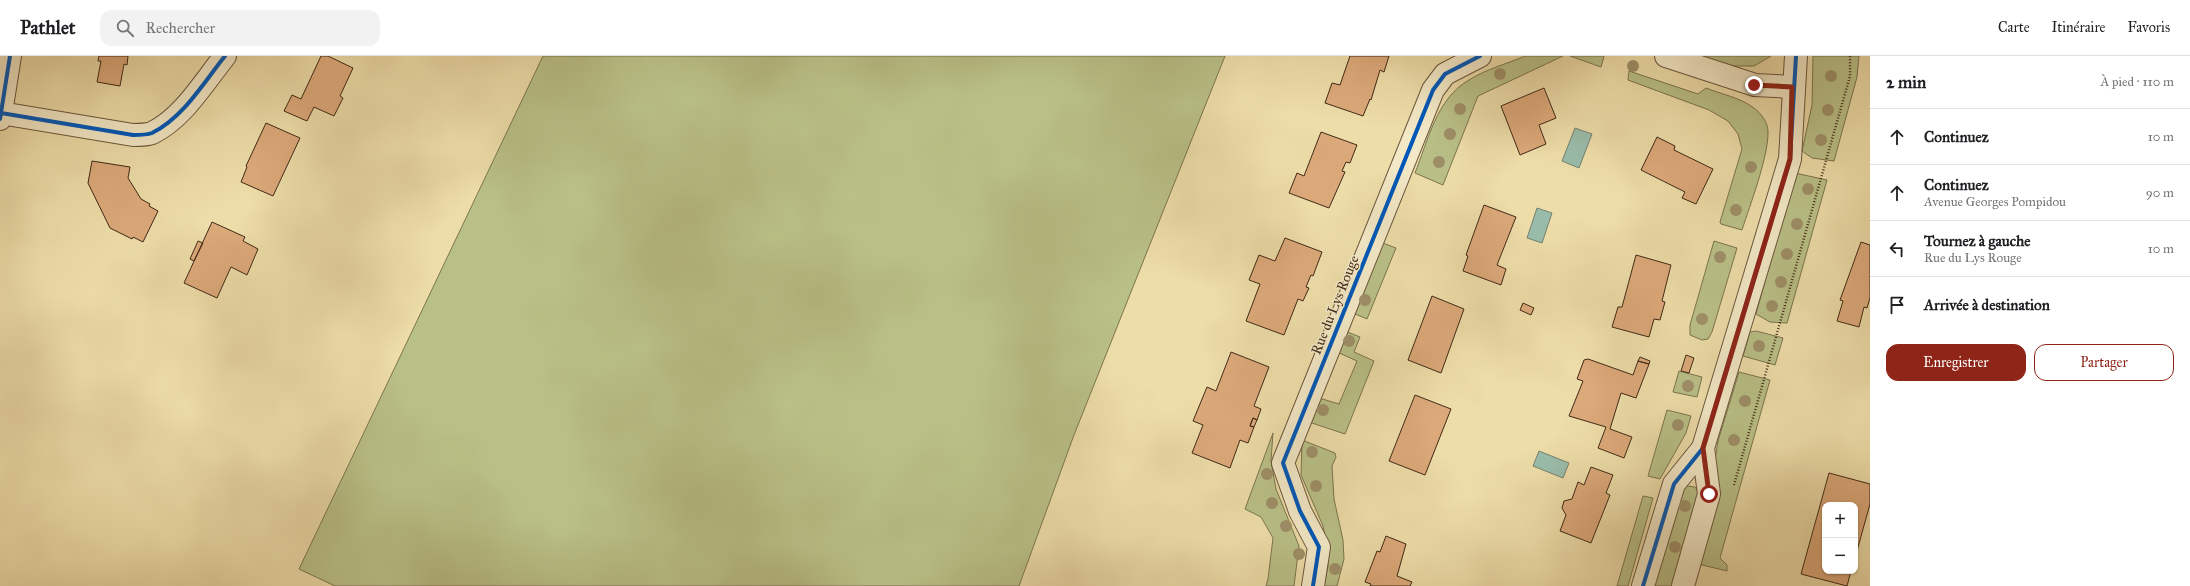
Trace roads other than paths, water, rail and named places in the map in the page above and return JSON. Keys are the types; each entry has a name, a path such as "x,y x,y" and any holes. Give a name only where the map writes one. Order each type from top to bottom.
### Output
{"street":[{"path":"10,56 0,116 133,136 151,133 166,123 187,104 225,56"},
{"name":"Rue du Lys Rouge","path":"1313,586 1319,547 1300,511 1283,463 1446,56"},
{"name":"Rue du Lys Rouge","path":"1433,90 1445,74 1480,56"},
{"path":"1666,56 1754,85 1792,87"},
{"path":"1643,586 1674,484 1703,448 1790,159 1792,87 1796,56"},
{"path":"1683,586 1709,494 1703,448"}]}
